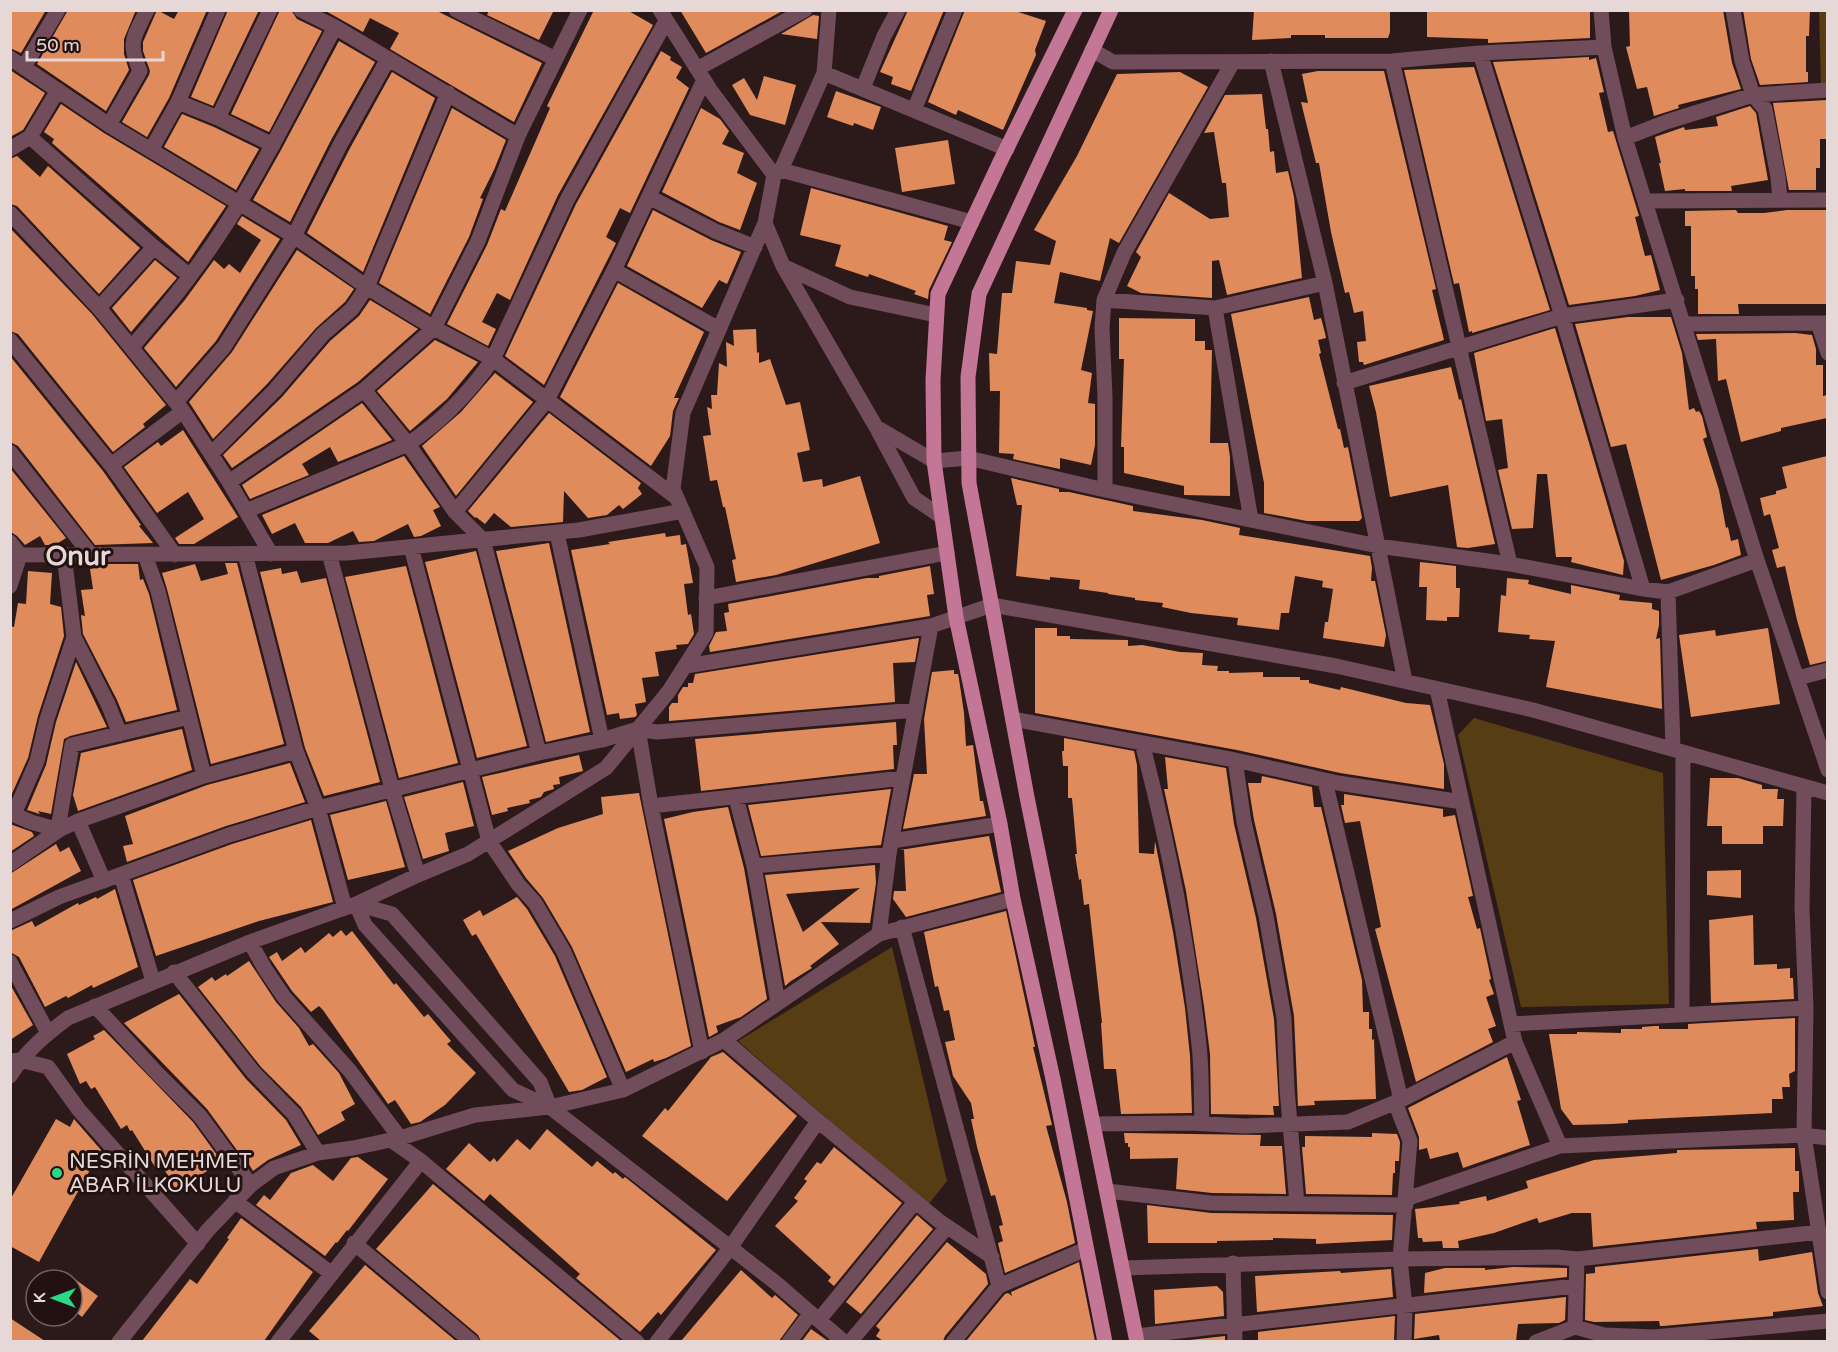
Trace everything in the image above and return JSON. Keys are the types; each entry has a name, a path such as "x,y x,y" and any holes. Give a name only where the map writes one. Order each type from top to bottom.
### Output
{"main road":[{"path":"1075,10 938,294 933,380 934,461 956,617 1000,824 1013,899 1053,1079 1105,1341"},
{"path":"1111,10 979,294 968,376 968,458 969,483 1013,719 1137,1339"}],"street":[{"path":"24,67 58,10"},
{"path":"109,125 140,71 133,56 132,41 147,10"},
{"path":"151,150 178,102 218,10"},
{"path":"218,118 270,10"},
{"path":"301,10 335,27 518,136"},
{"path":"456,10 556,59"},
{"path":"229,482 364,390 434,328 478,241 518,136 580,10"},
{"path":"456,512 547,400 649,197 700,74 805,10"},
{"path":"10,1077 15,1061 68,1017 250,942 351,906 468,854 606,768 669,692 706,633 707,567 673,489 682,413 765,223 778,172 824,73 829,10"},
{"path":"863,88 884,36 898,10"},
{"path":"914,110 955,10"},
{"path":"1600,10 1604,47 1625,138 1757,560 1827,770"},
{"path":"1733,10 1742,61 1753,95 1765,109 1780,199"},
{"path":"246,511 408,444 429,431 478,380 493,359 567,200 663,16 700,74 778,172 972,222"},
{"path":"132,347 190,276 238,204 273,145 335,27"},
{"path":"1092,51 1113,62 1392,61 1480,53 1604,47"},
{"path":"1480,53 1562,316 1643,589"},
{"path":"10,58 109,125 294,236 367,287 434,328 493,359 680,504"},
{"path":"111,465 180,407 224,347 294,236 340,145 388,59"},
{"path":"1270,61 1324,283 1405,681"},
{"path":"1392,61 1510,564"},
{"path":"1105,490 1102,328 1104,300 1124,253 1233,62"},
{"path":"824,73 1007,149"},
{"path":"10,149 30,137 58,90"},
{"path":"1625,138 1666,122 1753,95 1827,90"},
{"path":"211,454 274,390 323,334 352,309 367,287 448,93"},
{"path":"178,102 218,118 273,145"},
{"path":"30,137 190,276"},
{"path":"649,197 715,231 755,247"},
{"path":"1646,201 1827,200"},
{"path":"10,213 99,308 180,407 229,482 271,554"},
{"path":"765,223 783,266 876,427 914,498 942,517"},
{"path":"99,308 154,247"},
{"path":"783,266 850,297 936,315"},
{"path":"614,270 719,329"},
{"path":"1104,300 1215,308 1324,283"},
{"path":"1344,383 1562,316 1677,300"},
{"path":"1215,308 1251,520"},
{"path":"1685,324 1823,323 1827,353"},
{"path":"10,340 111,465 175,555"},
{"path":"364,390 408,444 456,512 483,540 539,753"},
{"path":"876,427 934,461 968,458 1105,490 1378,546 1510,564 1643,589 1668,592 1757,560"},
{"path":"10,452 91,555"},
{"path":"15,555 329,554 557,532 680,504"},
{"path":"557,532 602,740"},
{"path":"10,542 15,555 10,586"},
{"path":"411,547 489,841 518,884 535,903 564,952 623,1090"},
{"path":"706,598 947,553"},
{"path":"245,554 296,751 351,906 365,925 513,1090 550,1107 776,1283 844,1341"},
{"path":"329,554 392,789 418,875"},
{"path":"64,555 74,637 108,704 120,734"},
{"path":"145,555 158,591 204,776"},
{"path":"1668,592 1678,751 1682,1014"},
{"path":"686,666 931,626 992,605 1336,666 1437,688 1533,710 1827,793"},
{"path":"879,934 890,847 931,626"},
{"path":"58,829 12,814 38,761 47,719 74,637"},
{"path":"1798,678 1827,670"},
{"path":"1437,688 1515,1042 1560,1146"},
{"path":"10,921 59,897 229,835 318,808 346,803 392,789 539,753 602,740 638,729 657,732 916,710"},
{"path":"58,829 72,745 189,717"},
{"path":"1013,719 1235,760 1325,781 1462,802"},
{"path":"638,729 651,806 702,1052"},
{"path":"1142,743 1158,803 1179,909 1200,1047 1202,1123"},
{"path":"10,864 58,829 78,821 204,776 296,751"},
{"path":"1235,760 1244,822 1266,916 1284,1018 1289,1124 1297,1204"},
{"path":"651,806 903,778"},
{"path":"1325,781 1398,1101 1410,1141 1400,1259 1405,1306 1404,1341"},
{"path":"1804,787 1802,908 1806,1008 1804,1135 1827,1292"},
{"path":"736,798 754,866 778,1003"},
{"path":"78,821 104,881"},
{"path":"754,866 890,847 1000,824"},
{"path":"121,875 153,981"},
{"path":"119,1341 235,1202 251,1185 274,1168 318,1153 396,1139 475,1115 550,1107 623,1090 724,1040 879,934 1013,899"},
{"path":"351,906 392,914 540,1082 550,1107"},
{"path":"902,927 999,1286"},
{"path":"250,942 284,997 350,1071 396,1139 636,1341"},
{"path":"10,962 48,1033"},
{"path":"174,972 247,1065 294,1114 318,1153"},
{"path":"95,1006 200,1116 251,1185"},
{"path":"1511,1024 1806,1008"},
{"path":"724,1040 915,1202 992,1257"},
{"path":"1093,1124 1202,1123 1244,1126 1348,1122 1398,1101 1515,1042"},
{"path":"15,1061 48,1067 79,1110 198,1244"},
{"path":"657,1341 730,1248 818,1121"},
{"path":"1107,1191 1211,1203 1406,1202 1560,1146 1804,1135 1827,1138"},
{"path":"284,1340 354,1243 421,1161"},
{"path":"235,1202 332,1275"},
{"path":"789,1341 815,1317 915,1202"},
{"path":"850,1341 947,1227"},
{"path":"1123,1268 1400,1259 1556,1257 1577,1259 1820,1232"},
{"path":"354,1243 472,1341"},
{"path":"953,1341 999,1286 1086,1249"},
{"path":"1575,1327 1577,1259"},
{"path":"1233,1263 1234,1334"},
{"path":"1137,1339 1234,1334 1405,1306 1575,1286"},
{"path":"1536,1341 1575,1327 1604,1335 1654,1339 1827,1321"}],"shaded area":[{"path":"1819,11 1827,11 1827,86 1821,86"},
{"path":"1474,718 1663,773 1669,1004 1521,1007 1458,735"},
{"path":"892,947 947,1181 927,1206 738,1041"}],"building":[{"path":"10,10 46,10 21,53 10,48"},
{"path":"68,10 136,10 124,39 124,54 129,70 106,111 37,64"},
{"path":"157,10 174,19 179,10 207,10 169,98 147,137 122,122 149,75 143,42"},
{"path":"228,10 259,10 213,106 191,97"},
{"path":"280,10 291,10 297,19 322,31 269,132 231,114"},
{"path":"324,10 435,10 542,63 514,122 390,49 399,33 370,18 363,32"},
{"path":"489,10 554,10 539,40 487,15"},
{"path":"594,10 627,10 653,25 558,195 510,300 497,293 482,322 496,329 488,346 447,324 487,245 501,209 505,211 550,108 547,106"},
{"path":"680,10 784,10 706,53"},
{"path":"908,10 944,10 911,91 891,84 893,77 880,72"},
{"path":"965,10 1012,10 1046,21 1035,50 1036,55 1003,130 958,110 956,115 928,102"},
{"path":"1254,10 1390,10 1390,32 1388,38 1325,38 1325,35 1291,35 1291,38 1252,40"},
{"path":"1427,10 1590,10 1590,38 1488,43 1488,39 1427,37"},
{"path":"1723,10 1732,63 1741,89 1678,105 1679,108 1654,116 1647,87 1637,89 1626,47 1630,46 1629,11"},
{"path":"1743,10 1810,10 1809,36 1806,36 1808,82 1760,85 1751,59"},
{"path":"813,15 819,16 817,39 781,34"},
{"path":"339,41 375,62 331,140 290,222 253,200"},
{"path":"661,51 682,67 676,78 689,88 630,213 620,208 606,237 616,243 544,385 505,356 576,204"},
{"path":"1589,57 1589,60 1596,58 1604,92 1599,93 1608,132 1613,131 1639,216 1635,217 1645,256 1651,255 1660,290 1635,296 1569,305 1493,62"},
{"path":"1474,67 1550,310 1472,333 1472,331 1469,332 1459,283 1454,284 1404,70"},
{"path":"10,70 45,93 23,130 10,137"},
{"path":"1318,71 1384,71 1436,289 1432,290 1444,340 1364,365 1363,362 1359,362 1357,342 1366,341 1363,311 1354,313 1349,292 1345,293 1319,163 1316,163 1301,102 1308,103 1302,74"},
{"path":"392,72 435,98 363,272 307,233"},
{"path":"1180,72 1208,87 1119,243 1110,238 1100,281 1060,272 1054,303 1093,311 1081,370 1092,373 1088,403 1095,404 1095,445 1091,465 1060,458 1060,469 1013,459 1014,454 999,453 1000,391 990,391 989,353 997,354 1002,293 1012,293 1016,261 1050,265 1056,241 1034,230 1077,156 1117,74"},
{"path":"764,76 796,85 785,125 750,115 732,85 744,78 757,100"},
{"path":"836,91 881,107 873,130 827,117"},
{"path":"1262,94 1270,152 1274,151 1276,173 1288,171 1294,197 1302,278 1227,295 1219,260 1212,261 1212,298 1141,293 1127,286 1141,257 1136,252 1169,193 1210,219 1229,217 1226,183 1222,183 1214,132 1204,133 1225,95"},
{"path":"1827,100 1827,139 1820,139 1820,168 1816,168 1816,190 1789,190 1773,103"},
{"path":"61,104 104,133 226,206 188,262 52,143 54,139 44,132"},
{"path":"1750,106 1756,113 1768,180 1731,186 1732,191 1685,191 1685,189 1665,191 1655,137 1684,127 1685,130 1718,126 1716,117"},
{"path":"452,108 506,140 480,198 483,199 469,237 430,314 379,283"},
{"path":"701,108 720,119 729,131 722,144 744,153 737,173 757,183 740,230 719,222 662,192"},
{"path":"182,114 259,149 236,190 164,147"},
{"path":"948,140 955,184 902,192 895,148"},
{"path":"17,156 40,177 48,166 140,248 99,294 17,206 10,204 10,159"},
{"path":"811,188 948,226 944,240 952,242 929,290 928,299 914,294 916,291 869,274 868,277 835,266 841,245 800,235"},
{"path":"653,210 711,240 741,252 727,284 719,280 702,308 627,266"},
{"path":"1736,210 1738,213 1764,213 1787,210 1827,210 1827,304 1738,304 1739,314 1698,314 1698,289 1695,289 1695,276 1691,276 1691,226 1685,226 1685,211"},
{"path":"242,216 280,239 216,341 176,387 144,348 184,301 214,260 224,269 229,264 240,273 261,240 237,224"},
{"path":"10,228 92,314 166,405 143,424 145,427 113,452 18,334 10,331"},
{"path":"297,250 354,289 345,302 316,328 268,383 213,439 189,402 232,352"},
{"path":"155,260 177,278 131,332 112,308"},
{"path":"618,283 704,332 674,398 679,398 673,411 670,436 651,466 560,397"},
{"path":"1309,297 1314,320 1321,318 1325,333 1326,338 1318,340 1321,353 1319,354 1338,429 1340,429 1344,448 1348,447 1362,518 1359,521 1307,521 1264,513 1264,483 1231,314"},
{"path":"370,300 418,329 358,382 232,468 223,455 282,397 330,341 359,316"},
{"path":"1628,317 1671,317 1682,353 1689,410 1694,408 1702,416 1707,437 1703,439 1719,490 1726,528 1728,527 1731,541 1738,539 1741,555 1661,580 1626,444 1611,447 1575,324"},
{"path":"1119,318 1195,319 1195,341 1205,341 1205,350 1212,350 1210,443 1228,443 1230,496 1184,495 1184,486 1124,473 1124,447 1121,447 1124,359 1119,359"},
{"path":"1555,328 1624,561 1623,575 1571,562 1572,557 1556,557 1547,474 1537,474 1533,528 1512,529 1498,470 1508,468 1502,419 1486,421 1474,353"},
{"path":"756,329 759,363 770,359 786,405 800,402 810,450 797,453 803,482 822,479 823,487 860,476 880,543 776,575 736,582 732,560 736,559 725,507 723,507 717,480 710,481 703,436 711,435 707,407 712,409 711,395 717,395 719,363 727,367 726,342 734,346 733,330"},
{"path":"1795,333 1812,335 1816,349 1816,365 1823,365 1823,396 1827,395 1827,418 1781,428 1781,431 1741,442 1726,379 1718,381 1716,339 1698,340 1696,334"},
{"path":"435,340 478,362 447,399 410,431 377,391"},
{"path":"10,356 103,471 141,525 139,526 153,543 95,545 18,446 10,442"},
{"path":"1451,367 1459,400 1461,399 1495,544 1468,548 1457,547 1448,485 1390,497 1376,412 1369,386"},
{"path":"495,373 533,402 456,496 422,446 461,412"},
{"path":"362,403 392,440 338,462 330,447 302,464 309,475 250,499 242,485"},
{"path":"549,413 641,483 638,488 642,494 623,509 619,505 607,515 588,518 564,491 563,522 511,527 494,513 485,524 475,518 468,511"},
{"path":"183,430 238,517 194,544 179,544 175,538 204,519 188,492 157,513 124,467 158,442 161,446"},
{"path":"404,456 440,507 433,510 441,526 421,536 414,537 408,524 374,541 359,542 353,531 328,543 305,543 295,523 272,534 262,515"},
{"path":"1827,456 1827,661 1810,665 1785,566 1777,568 1772,550 1779,548 1770,514 1764,516 1760,498 1776,494 1776,491 1787,488 1782,467"},
{"path":"10,468 66,538 55,545 45,545 40,536 25,545 11,532"},
{"path":"1011,478 1059,489 1059,492 1069,492 1133,506 1133,511 1202,520 1240,528 1239,535 1370,556 1371,581 1375,581 1386,635 1384,647 1323,638 1333,589 1322,587 1323,581 1295,576 1289,613 1281,613 1279,630 1237,625 1238,618 1191,613 1162,607 1163,603 1079,589 1080,580 1050,577 1050,580 1016,576 1022,505 1017,505"},
{"path":"665,533 666,537 680,535 681,545 686,544 693,583 684,584 688,615 691,614 694,634 688,644 676,645 677,649 655,652 659,676 642,678 646,702 635,704 637,715 635,717 620,719 619,713 607,715 571,550"},
{"path":"549,543 590,732 546,742 496,551"},
{"path":"476,551 527,746 477,758 425,562"},
{"path":"1420,562 1456,566 1456,588 1460,588 1459,617 1447,617 1447,621 1426,620 1427,587 1419,587"},
{"path":"225,563 237,563 284,744 211,764 162,573 195,564 201,581 228,574"},
{"path":"106,564 138,564 140,580 143,579 149,594 177,710 126,722 83,634 81,615 85,616 81,590 93,589 90,569 108,566"},
{"path":"406,566 458,763 399,778 345,577"},
{"path":"930,566 934,594 927,595 930,616 710,652 709,646 716,632 727,631 724,613 729,612 728,604 867,578 879,578 879,576"},
{"path":"281,568 282,574 297,571 301,583 326,578 380,782 324,796 305,748 260,572"},
{"path":"28,571 52,573 50,604 61,607 64,636 38,716 28,758 10,798 10,626 14,627 18,603 26,604"},
{"path":"1507,578 1529,580 1528,584 1571,594 1571,585 1620,595 1619,600 1652,603 1652,609 1659,611 1656,639 1660,638 1662,709 1546,687 1555,641 1529,639 1530,635 1498,632 1501,595 1506,596"},
{"path":"1035,628 1057,628 1057,636 1070,636 1070,639 1128,640 1128,646 1142,645 1180,652 1203,653 1202,665 1218,666 1217,671 1263,672 1263,677 1300,677 1300,680 1309,680 1309,683 1340,690 1341,687 1406,703 1430,705 1444,764 1444,789 1340,773 1237,750 1035,713"},
{"path":"1768,628 1780,704 1691,717 1679,635 1715,630 1716,636"},
{"path":"919,638 915,662 893,663 895,702 669,721 669,707 672,703 678,703 678,695 683,687 688,687 688,683 693,683 695,674"},
{"path":"76,662 107,727 64,739 51,814 38,811 40,814 27,810 46,765 56,722"},
{"path":"954,670 954,674 958,674 959,679 966,746 973,745 980,801 983,801 986,816 903,829 914,774 927,774 924,719 932,672"},
{"path":"896,722 897,745 893,745 894,769 701,791 695,739"},
{"path":"182,729 192,770 78,811 73,795 81,753"},
{"path":"1064,738 1134,751 1137,765 1139,853 1154,854 1155,841 1185,1008 1192,1113 1121,1114 1116,1069 1104,1069 1102,1023 1089,904 1084,905 1075,854 1077,854 1072,798 1068,798 1068,766 1063,766"},
{"path":"579,755 583,771 559,777 560,784 553,785 554,789 544,792 541,797 529,800 530,803 507,808 508,811 492,815 482,777"},
{"path":"1165,757 1226,768 1234,824 1256,918 1274,1019 1279,1106 1273,1106 1274,1115 1211,1114 1210,1054 1204,1006 1186,891 1164,789 1168,789"},
{"path":"290,763 305,802 226,826 127,862 123,846 133,844 125,816 207,785"},
{"path":"1262,776 1312,787 1314,807 1321,807 1362,980 1363,1012 1369,1012 1369,1029 1372,1029 1372,1040 1374,1039 1376,1099 1314,1101 1315,1105 1298,1106 1294,1016 1276,914 1254,820 1248,783 1261,783"},
{"path":"1710,778 1738,778 1762,785 1762,789 1778,789 1777,799 1784,799 1783,826 1763,826 1763,844 1722,844 1722,826 1707,826"},
{"path":"463,782 474,826 445,833 449,851 423,859 404,797"},
{"path":"891,789 881,845 761,856 748,805"},
{"path":"639,793 691,1046 666,1058 654,1062 653,1059 626,1072 572,947 543,898 508,851 558,828 603,814 601,797"},
{"path":"1344,794 1443,809 1443,817 1455,815 1473,896 1468,897 1477,929 1480,928 1491,979 1489,980 1494,994 1486,997 1496,1026 1488,1029 1493,1042 1416,1082 1375,929 1381,927 1360,821 1345,823 1341,805 1344,805"},
{"path":"386,801 405,867 348,880 330,815"},
{"path":"728,807 744,868 767,999 741,1017 716,1026 718,1032 709,1037 664,819"},
{"path":"311,820 333,902 259,921 156,956 133,880 232,844"},
{"path":"10,824 32,832 34,836 10,852"},
{"path":"989,836 1001,892 906,917 893,899 894,891 906,891 904,850 900,850"},
{"path":"56,844 60,852 69,847 81,871 10,910 10,874"},
{"path":"875,865 876,883 870,923 821,922 839,944 810,966 812,968 785,986 765,875","holes":["860,888 803,932 786,894"]},
{"path":"1741,870 1741,898 1707,895 1707,871"},
{"path":"115,889 138,967 93,988 92,985 68,998 66,996 45,1007 19,957 10,952 10,931 32,921 35,927 78,903 79,905 96,897 97,899"},
{"path":"517,897 527,909 555,956 607,1077 582,1090 569,1092 476,934 472,936 463,920 480,910 483,916"},
{"path":"1006,911 1035,1047 1033,1047 1052,1125 1046,1126 1067,1202 1075,1243 1005,1273 998,1243 1003,1241 999,1226 1003,1225 995,1195 991,1196 977,1147 971,1119 974,1119 971,1103 953,1076 945,1042 955,1040 949,1010 944,1011 938,986 935,987 924,932"},
{"path":"1753,915 1754,965 1777,964 1777,969 1790,968 1794,999 1711,1003 1709,920"},
{"path":"341,930 346,936 352,931 394,985 396,983 424,1017 428,1014 451,1041 447,1044 476,1073 445,1105 420,1122 411,1124 395,1100 388,1104 323,1010 319,1006 311,1012 292,991 269,957 277,952 282,961 301,947 305,953 329,933 333,937"},
{"path":"249,961 276,1002 299,1028 309,1046 313,1044 339,1073 355,1104 341,1112 345,1120 318,1135 301,1107 261,1067 198,987 212,977 215,981 226,974 227,976"},
{"path":"10,984 33,1025 10,1040"},
{"path":"179,994 246,1079 286,1120 301,1145 268,1160 253,1171 241,1151 239,1153 207,1109 124,1023"},
{"path":"1795,1018 1795,1071 1789,1074 1790,1087 1782,1087 1783,1099 1772,1099 1772,1113 1573,1125 1561,1109 1549,1034 1621,1033 1621,1029 1642,1029 1642,1027 1655,1026 1659,1026 1659,1029 1688,1029 1688,1024"},
{"path":"104,1030 193,1122 222,1162 176,1190 163,1167 157,1170 132,1130 130,1131 127,1125 121,1129 95,1087 91,1089 86,1081 80,1084 67,1054 95,1039 93,1036"},
{"path":"723,1052 797,1116 727,1201 642,1136 665,1108 668,1111 711,1057"},
{"path":"1507,1057 1521,1100 1517,1101 1530,1145 1463,1168 1458,1152 1430,1159 1427,1148 1419,1150 1419,1137 1408,1108"},
{"name":"NESRİN MEHMET ABAR İLKOKULU","path":"56,1119 70,1127 74,1119 101,1150 39,1262 10,1246 10,1200"},
{"path":"547,1129 592,1167 597,1161 613,1174 615,1172 623,1179 625,1177 716,1250 661,1315 658,1312 640,1332 576,1278 580,1274 490,1194 484,1201 446,1169 469,1143 490,1162 494,1158 497,1162 517,1139 530,1150"},
{"path":"1124,1133 1261,1135 1260,1146 1282,1146 1286,1194 1212,1193 1176,1189 1178,1158 1130,1159 1130,1147 1128,1143 1125,1143"},
{"path":"1372,1133 1397,1134 1400,1142 1399,1161 1395,1161 1395,1173 1393,1173 1392,1195 1306,1194 1302,1147 1305,1147 1305,1136 1372,1137"},
{"path":"834,1147 902,1203 834,1286 828,1281 831,1277 775,1226 798,1201 794,1198 807,1181 804,1179 817,1162 821,1164"},
{"path":"1795,1148 1795,1171 1799,1171 1799,1192 1793,1192 1794,1220 1756,1222 1757,1229 1593,1247 1591,1213 1572,1213 1539,1223 1537,1218 1494,1233 1458,1241 1459,1248 1443,1248 1442,1241 1423,1242 1422,1238 1418,1238 1415,1209 1460,1204 1459,1202 1486,1196 1487,1201 1528,1188 1526,1181 1594,1160 1677,1153 1677,1150"},
{"path":"358,1157 388,1179 348,1231 325,1256 256,1205 264,1195 270,1200 291,1173 313,1165 333,1181 351,1158"},
{"path":"433,1184 621,1341 481,1341 478,1335 376,1249"},
{"path":"1147,1205 1211,1213 1393,1215 1392,1240 1316,1244 1316,1239 1273,1238 1273,1240 1217,1241 1217,1243 1148,1243"},
{"path":"917,1215 933,1229 861,1314 846,1302"},
{"path":"241,1218 313,1272 264,1341 142,1341 190,1279 197,1284"},
{"path":"947,1242 986,1274 988,1284 943,1341 883,1341 876,1336 880,1330 876,1326"},
{"path":"1758,1249 1759,1261 1812,1252 1818,1293 1823,1306 1773,1312 1773,1316 1663,1326 1660,1326 1659,1321 1594,1322 1585,1320 1586,1274 1595,1273 1595,1267"},
{"path":"1079,1262 1095,1341 966,1341 1005,1294 1012,1296 1011,1292"},
{"path":"365,1265 456,1341 321,1341 309,1331"},
{"path":"1513,1267 1567,1268 1567,1277 1424,1293 1425,1273 1445,1268 1485,1268 1485,1270"},
{"path":"1391,1269 1393,1297 1257,1312 1255,1276"},
{"path":"741,1270 772,1298 775,1295 798,1315 779,1341 681,1341"},
{"path":"84,1286 98,1296 84,1314"},
{"path":"1217,1286 1223,1292 1224,1316 1155,1324 1154,1290"},
{"path":"1566,1297 1565,1320 1559,1323 1518,1324 1516,1341 1440,1341 1439,1335 1414,1339 1415,1314"},
{"path":"1395,1316 1394,1341 1258,1341 1258,1332"},
{"path":"10,1318 45,1341 10,1341"},
{"path":"811,1329 828,1341 802,1341"},
{"path":"1225,1336 1225,1341 1181,1341"}],"place":[{"name":"NESRİN MEHMET ABAR İLKOKULU","path":"57,1173"}],"district":[{"name":"Onur","path":"78,556"}]}
